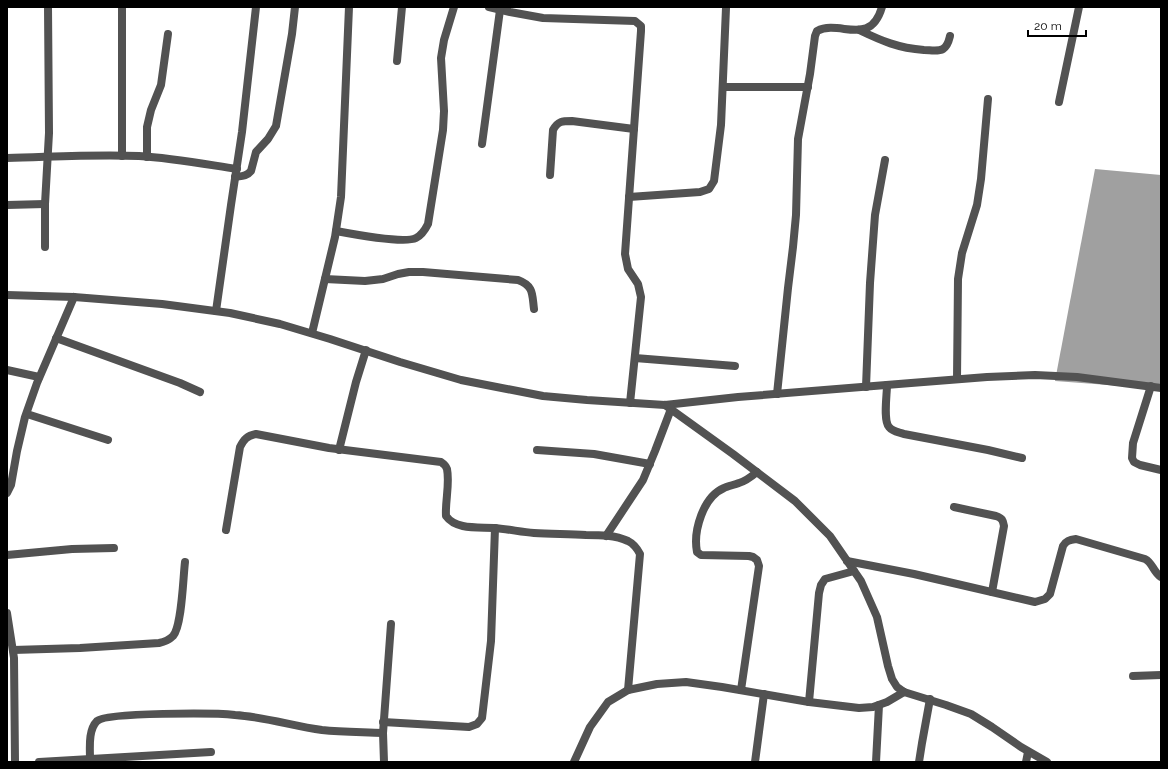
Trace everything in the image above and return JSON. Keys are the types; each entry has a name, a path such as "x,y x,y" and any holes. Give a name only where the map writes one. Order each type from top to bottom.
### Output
{"street":[{"path":"45,247 45,204 49,133 48,7"},
{"path":"122,7 122,156"},
{"path":"216,311 242,132 256,7"},
{"path":"7,158 147,157 179,160 244,176 251,171 256,152 268,140 276,126 292,34 295,7"},
{"path":"312,334 336,232 341,198 349,7"},
{"path":"397,61 402,7"},
{"path":"336,232 403,241 415,239 423,233 428,224 443,130 444,111 441,58 444,40 454,7"},
{"path":"489,7 543,18 635,21 640,26 641,31 625,254 628,269 638,284 641,297 630,403"},
{"path":"777,394 796,216 798,139 817,31 822,28 859,30 868,27 875,21 882,7"},
{"path":"1059,102 1079,7"},
{"path":"629,196 700,192 709,189 714,181 721,125 726,8"},
{"path":"482,144 500,10"},
{"path":"859,30 883,42 898,46 936,51 943,49 947,45 950,36"},
{"path":"147,157 147,127 151,110 161,85 168,34"},
{"path":"723,86 808,88"},
{"path":"957,379 958,279 962,253 977,205 981,179 988,99"},
{"path":"550,175 553,130 556,124 572,120 634,129"},
{"path":"866,387 870,283 874,230 884,160"},
{"path":"7,205 45,204"},
{"path":"325,279 365,281 383,279 409,272 423,272 518,280 525,282 530,286 534,309"},
{"path":"7,295 74,297 162,304 230,313 280,324 461,380 506,390 543,396 668,407 777,394 987,377 1042,375 1077,377 1161,388"},
{"path":"7,493 11,486 17,450 39,377 74,297"},
{"path":"56,338 180,383 200,392"},
{"path":"339,450 356,382 366,350"},
{"path":"635,358 735,366"},
{"path":"7,370 39,377"},
{"path":"887,385 886,420 888,426 893,431 1022,458"},
{"path":"1151,386 1133,444 1132,458 1134,462 1140,465 1161,470"},
{"path":"606,536 644,480 668,407"},
{"path":"668,407 795,501 830,536 861,581 877,617 892,678 897,687 904,692 930,699 971,714 1028,752 1047,762"},
{"path":"27,414 108,440"},
{"path":"226,530 240,447 248,436 256,434 339,450 441,462 447,468 448,480 446,516 454,523 463,526 495,528 532,533 606,536 620,538 635,545 640,554 628,690"},
{"path":"537,450 594,454 650,464"},
{"path":"740,690 759,566 757,560 749,556 702,555 697,552 696,540 702,511 712,496 724,487 746,481 757,472"},
{"path":"954,507 1000,517 1003,521 1004,526 992,592"},
{"path":"383,722 469,727 477,724 482,718 491,641 495,528"},
{"path":"847,561 914,574 1035,602 1045,599 1050,594 1063,546 1066,542 1076,539 1150,561 1155,571 1161,576"},
{"path":"7,555 72,549 114,548"},
{"path":"13,650 112,646 159,643 166,641 175,632 179,620 185,562"},
{"path":"809,702 821,585 825,579 854,571"},
{"path":"7,613 14,658 15,762"},
{"path":"384,762 383,722 391,624"},
{"path":"1133,676 1161,675"},
{"path":"574,762 590,727 608,702 628,690 657,684 686,682 809,702 859,708 879,705 904,692"},
{"path":"755,762 764,694"},
{"path":"919,762 930,699"},
{"path":"876,762 879,705"},
{"path":"90,759 91,735 93,727 97,721 102,718 119,715 234,714 323,730 383,733"},
{"path":"39,762 211,752"},
{"path":"1026,762 1028,752"}],"shaded area":[{"path":"1095,169 1161,175 1161,389 1055,381"}]}
